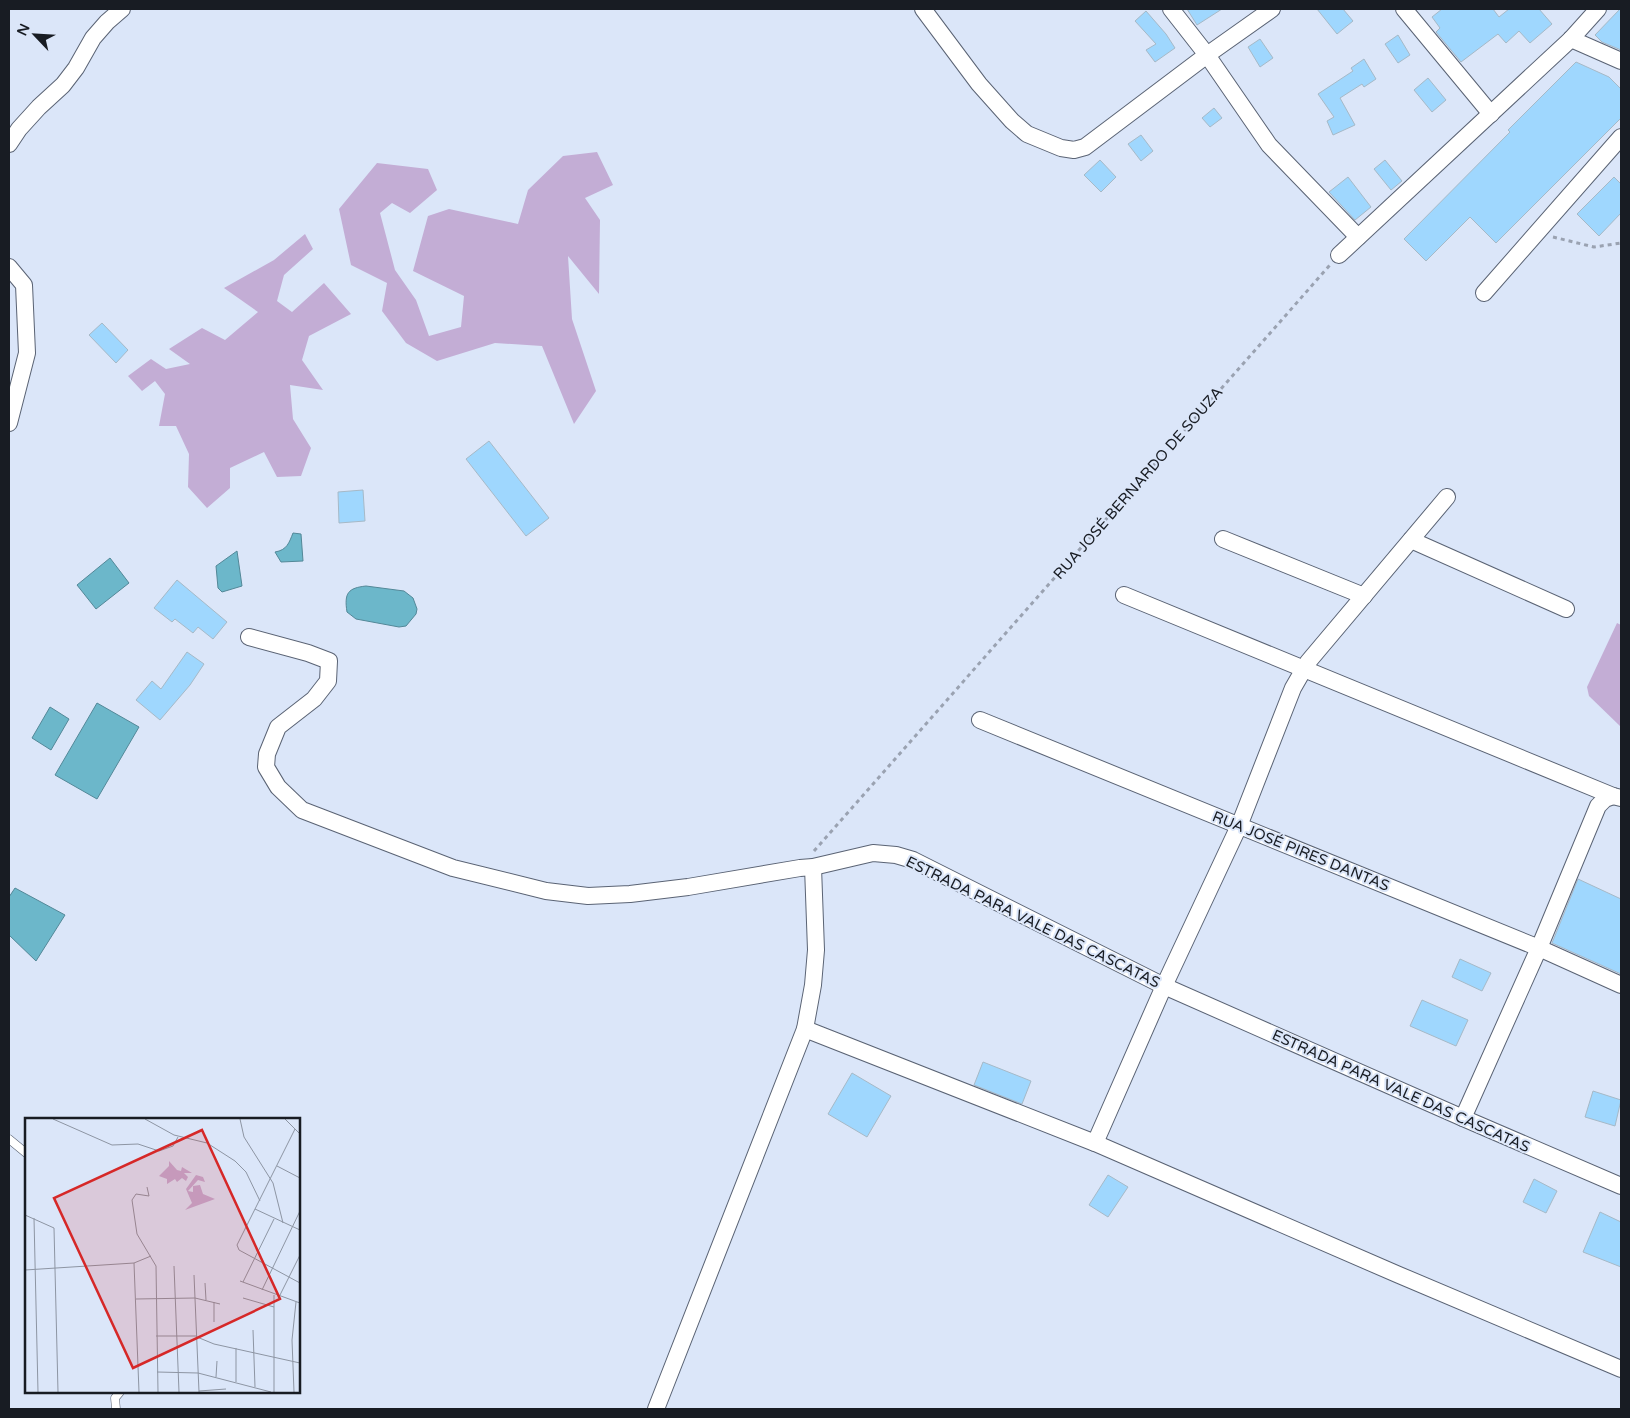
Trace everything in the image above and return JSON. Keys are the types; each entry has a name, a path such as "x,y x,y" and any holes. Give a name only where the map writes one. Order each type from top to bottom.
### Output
{"street":[{"path":"9,144 39,107 63,85 76,68 93,38 122,9"},
{"path":"923,9 980,84 1012,122 1027,134 1044,142 1074,150 1085,147 1207,55 1272,9"},
{"path":"1171,9 1207,55 1269,145 1358,237"},
{"path":"1404,9 1491,114"},
{"path":"1339,255 1571,39 1598,9"},
{"path":"1571,39 1621,61"},
{"path":"1484,293 1621,137"},
{"path":"9,267 24,285 28,353 9,423"},
{"path":"1095,1143 1164,986 1239,826 1293,688 1308,662 1448,497"},
{"path":"1224,539 1364,596"},
{"path":"1411,540 1566,609"},
{"path":"1124,595 1617,797"},
{"name":"ESTRADA PARA VALE DAS CASCATAS","path":"249,637 308,653 329,662 328,681 314,699 278,726 267,754 266,767 278,787 302,810 453,868 546,891 588,896 630,894 688,887 806,867 874,853 896,855 913,860 1164,986 1621,1186"},
{"name":"RUA JOSÉ PIRES DANTAS","path":"980,720 1539,948 1621,985"},
{"path":"1463,1118 1539,948 1598,806 1605,799 1617,797"},
{"path":"656,1409 805,1029 814,985 816,950 806,867"},
{"path":"805,1029 1095,1143 1621,1369"}],"lane":[{"path":"9,1139 25,1152"},
{"path":"116,1409 115,1398 119,1393"}],"path":[{"path":"1537,233 1594,247 1621,243"},
{"name":"RUA JOSÉ BERNARDO DE SOUZA","path":"806,867 1339,255"}],"shaded area":[{"path":"597,152 613,185 585,198 600,220 599,294 568,256 572,319 596,391 574,424 542,346 495,343 437,361 406,343 382,311 387,283 351,265 339,209 377,163 428,169 437,190 410,213 392,203 380,213 395,270 416,300 429,336 461,327 464,296 413,271 428,216 449,209 518,224 528,190 563,156"},
{"path":"305,234 313,249 284,275 277,301 292,312 324,283 351,314 309,336 302,360 323,390 290,385 293,419 311,448 301,476 277,477 264,452 230,468 230,488 207,508 188,487 189,454 176,426 159,426 165,394 155,381 142,391 128,376 151,359 166,369 190,364 169,349 202,328 225,340 258,312 224,288 274,260"},
{"path":"1617,623 1621,625 1621,727 1589,696 1587,687"}],"water":[{"path":"293,533 301,534 303,561 281,562 275,552 285,548"},
{"path":"237,551 242,586 222,592 218,588 216,566"},
{"path":"110,558 129,583 96,609 77,585"},
{"path":"366,586 404,591 413,598 417,609 416,614 406,626 399,627 356,619 347,612 347,596 351,590"},
{"path":"97,703 139,727 97,799 55,775"},
{"path":"50,707 69,719 51,750 32,738"},
{"path":"15,888 65,915 36,961 9,935 9,897"}],"building":[{"path":"1187,9 1222,9 1197,25"},
{"path":"1317,9 1343,9 1353,21 1337,34"},
{"path":"1442,9 1493,9 1499,17 1509,9 1539,9 1552,24 1530,43 1519,31 1506,43 1498,34 1461,62 1436,32 1440,28 1432,17"},
{"path":"1620,9 1621,50 1602,42 1595,35"},
{"path":"1146,11 1166,34 1175,48 1155,62 1146,50 1156,44 1135,21"},
{"path":"1398,35 1410,55 1398,63 1385,44"},
{"path":"1260,39 1273,58 1260,67 1248,47"},
{"path":"1364,59 1376,79 1364,87 1362,84 1340,98 1355,125 1333,135 1327,121 1334,117 1318,94 1353,71 1351,68"},
{"path":"1576,62 1609,77 1621,89 1621,118 1496,243 1470,217 1426,261 1404,239"},
{"path":"1428,78 1446,100 1432,112 1414,90"},
{"path":"1214,108 1222,118 1210,127 1202,118"},
{"path":"1141,135 1153,151 1141,161 1128,144"},
{"path":"1100,160 1116,177 1101,192 1084,175"},
{"path":"1385,160 1402,181 1391,190 1374,169"},
{"path":"1348,177 1371,207 1355,220 1329,192"},
{"path":"1614,177 1621,184 1621,213 1599,236 1577,214"},
{"path":"102,323 128,350 116,363 89,335"},
{"path":"489,441 549,518 526,536 466,459"},
{"path":"363,490 365,521 339,523 338,492"},
{"path":"177,580 227,622 213,639 198,627 193,633 175,619 172,622 154,608"},
{"path":"187,652 204,664 190,685 160,720 136,700 152,681 161,689"},
{"path":"1578,879 1621,899 1621,974 1552,943"},
{"path":"1460,959 1491,973 1482,991 1452,977"},
{"path":"1422,1000 1468,1020 1456,1046 1410,1026"},
{"path":"983,1062 1031,1081 1022,1104 974,1085"},
{"path":"852,1073 891,1096 867,1137 828,1114"},
{"path":"1593,1091 1621,1100 1615,1126 1585,1117"},
{"path":"1108,1175 1128,1187 1108,1217 1089,1205"},
{"path":"1534,1179 1557,1191 1546,1213 1523,1202"},
{"path":"1600,1212 1621,1222 1621,1267 1583,1252"}]}
